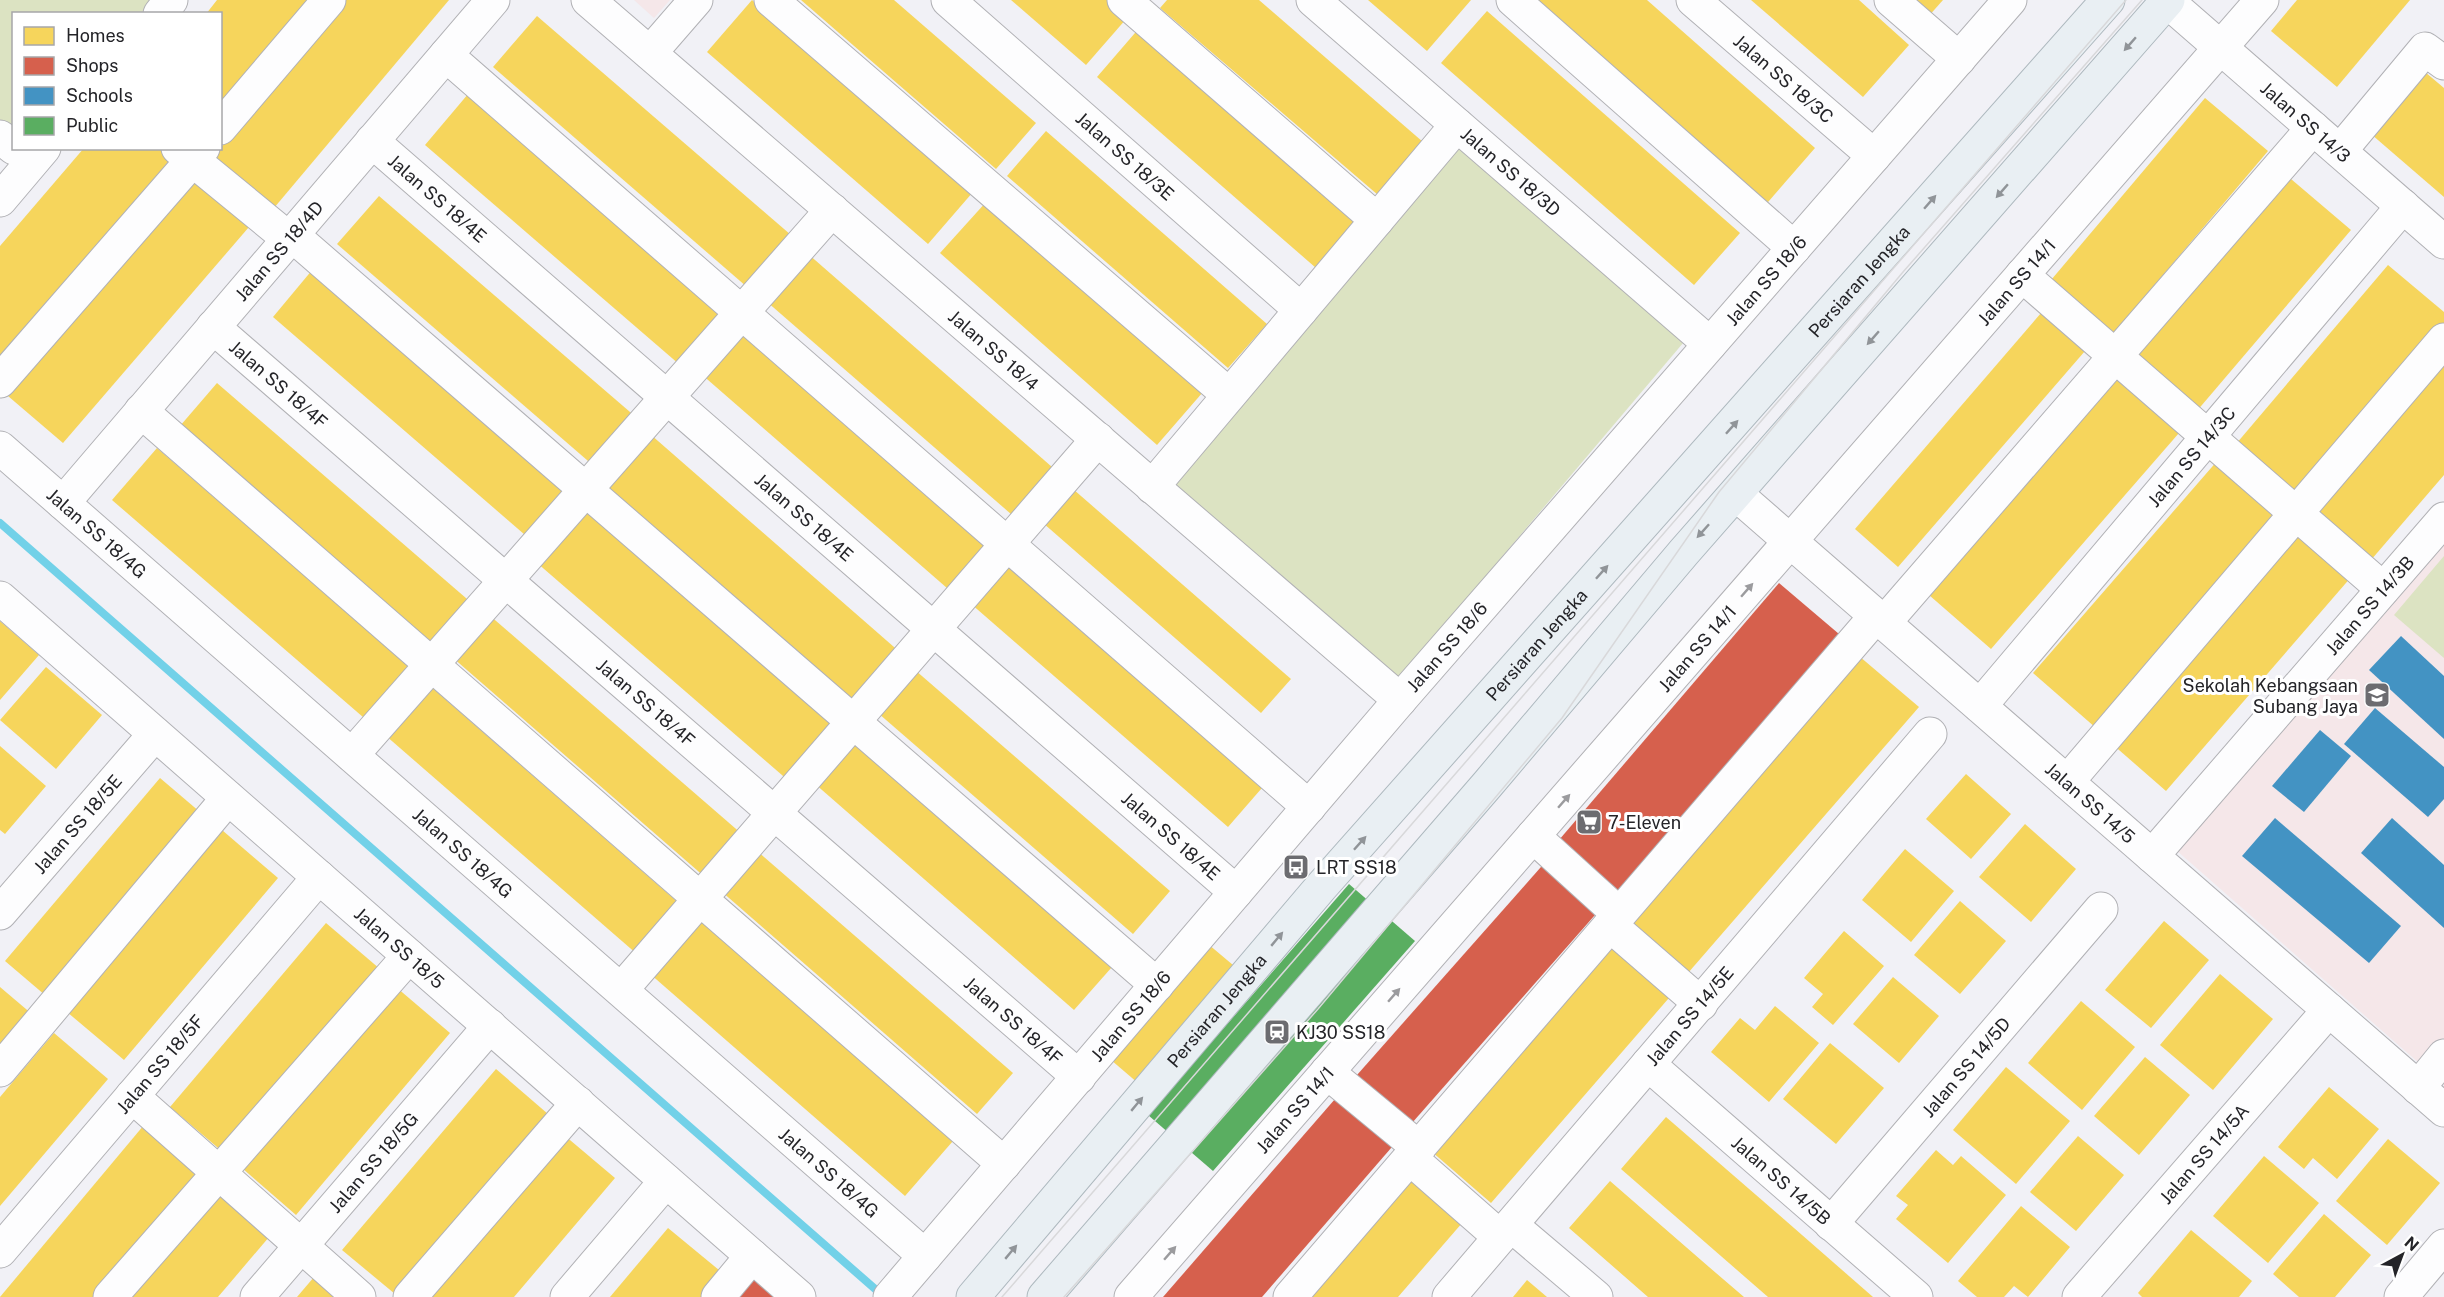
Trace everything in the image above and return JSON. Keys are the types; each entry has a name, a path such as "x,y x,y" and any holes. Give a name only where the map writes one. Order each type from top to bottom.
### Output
{"main road":[{"name":"Persiaran Jengka","path":"973,1297 1322,887 2108,0"},
{"path":"1044,1297 1127,1205 1684,552 2167,0"}],"street":[{"path":"162,12 171,0"},
{"path":"222,126 329,0"},
{"name":"Jalan SS 18/4D","path":"63,503 493,0"},
{"name":"Jalan SS 18/4","path":"588,0 1400,700"},
{"path":"650,53 696,0"},
{"path":"771,0 1230,394"},
{"name":"Jalan SS 18/3E","path":"948,0 1301,310"},
{"path":"1124,0 1377,220"},
{"name":"Jalan SS 18/3D","path":"1313,0 1710,344"},
{"path":"1513,0 1794,248"},
{"name":"Jalan SS 18/3C","path":"1693,0 1874,156"},
{"path":"1892,0 1959,59"},
{"name":"Jalan SS 18/6","path":"893,1294 1400,700 2010,0"},
{"name":"Jalan SS 14/3","path":"2167,0 2444,242"},
{"name":"Jalan SS 14/1","path":"1131,1297 2262,0"},
{"path":"2340,151 2426,49 2444,63"},
{"path":"446,55 1309,807"},
{"path":"1152,487 1457,124"},
{"path":"1290,1297 1615,919 2115,356 2313,128"},
{"name":"Jalan SS 18/4E","path":"372,141 1236,892"},
{"path":"0,200 26,152"},
{"path":"0,381 191,153 586,489 1157,985"},
{"name":"Jalan SS 14/3C","path":"1980,706 2403,206"},
{"path":"352,755 832,210"},
{"path":"2022,275 2383,589"},
{"name":"Jalan SS 18/4F","path":"213,327 1078,1077"},
{"path":"2067,782 2444,340"},
{"path":"141,411 1004,1164"},
{"path":"622,989 1098,439"},
{"name":"Jalan SS 18/4G","path":"0,448 925,1256"},
{"name":"Jalan SS 14/5","path":"1736,494 2444,1110"},
{"name":"Jalan SS 14/3B","path":"2152,856 2444,519"},
{"name":"Jalan SS 18/5","path":"0,598 799,1297"},
{"name":"Jalan SS 18/5E","path":"6,895 155,734"},
{"name":"Jalan SS 14/5E","path":"1449,1297 1930,734"},
{"path":"0,1070 228,798"},
{"path":"1533,836 1701,1004"},
{"name":"Jalan SS 18/5F","path":"0,1251 319,877"},
{"name":"Jalan SS 14/5D","path":"1831,1224 2101,909"},
{"path":"110,1297 409,956"},
{"name":"Jalan SS 14/5A","path":"2079,1297 2329,1010"},
{"name":"Jalan SS 18/5G","path":"256,1297 490,1026"},
{"path":"2418,1088 2444,1056"},
{"name":"Jalan SS 14/5B","path":"1648,1064 1911,1295"},
{"path":"1327,1072 1414,1153 1506,1231 1596,1297"},
{"path":"132,1095 359,1297"},
{"path":"410,1297 578,1103"},
{"path":"567,1297 666,1181"},
{"path":"2401,1297 2444,1246"},
{"path":"718,1297 752,1256"}],"shaded area":[{"path":"634,0 670,0 654,18"},
{"name":"Sekolah Kebangsaan Subang Jaya","path":"2444,540 2444,1085 2176,850"}],"green space":[{"path":"0,0 153,0 142,12 12,12 12,134 0,124"},
{"path":"1460,141 1689,336 1395,683 1165,489"},
{"path":"2444,556 2444,658 2394,615"}],"building: Homes":[{"path":"217,0 313,0 222,108 222,12 208,12"},
{"path":"346,0 449,0 274,208 213,157 219,150 222,150 222,146"},
{"path":"752,0 973,192 928,244 707,52"},
{"path":"801,0 894,0 1036,123 996,169"},
{"path":"1011,0 1107,0 1127,18 1086,65"},
{"path":"1167,0 1259,0 1423,142 1378,195 1160,8"},
{"path":"1368,0 1471,0 1427,51"},
{"path":"1524,0 1647,0 1815,148 1762,209"},
{"path":"1751,0 1859,0 1909,45 1863,97"},
{"path":"1906,0 1943,0 1927,18"},
{"path":"2297,0 2410,0 2337,87 2271,31"},
{"path":"1487,11 1740,233 1694,285 1441,63"},
{"path":"537,16 791,235 747,287 493,67"},
{"path":"1141,26 1360,216 1316,268 1097,77"},
{"path":"2425,72 2444,88 2444,197 2371,134"},
{"path":"474,87 729,307 680,365 425,145"},
{"path":"2205,98 2268,151 2108,340 2046,286"},
{"path":"1046,131 1267,324 1228,368 1007,176"},
{"path":"82,150 171,150 175,154 0,358 0,246"},
{"path":"200,173 255,220 63,443 8,396"},
{"path":"2285,174 2351,230 2196,412 2131,356"},
{"path":"379,196 637,418 595,467 337,244"},
{"path":"987,201 1203,392 1157,445 940,253"},
{"path":"807,253 1060,474 1019,521 766,301"},
{"path":"2388,265 2444,312 2444,327 2299,498 2236,444"},
{"path":"313,269 572,493 532,541 273,317"},
{"path":"2041,313 2085,351 1898,567 1855,529"},
{"path":"743,323 999,545 955,595 700,373"},
{"path":"2444,356 2444,475 2371,560 2313,510"},
{"path":"2117,379 2179,433 1991,649 1929,595"},
{"path":"217,383 474,605 437,648 180,426"},
{"path":"650,434 902,654 856,707 603,488"},
{"path":"157,448 416,672 371,724 112,500"},
{"path":"2218,460 2281,515 2096,728 2033,673"},
{"path":"1073,489 1291,679 1261,713 1043,523"},
{"path":"584,507 837,728 790,782 536,562"},
{"path":"2297,528 2352,576 2166,791 2111,743"},
{"path":"1011,557 1268,781 1228,827 970,603"},
{"path":"488,614 743,835 706,878 452,657"},
{"path":"0,621 39,655 0,700"},
{"path":"1859,656 1919,707 1688,973 1629,922"},
{"path":"46,667 102,715 56,769 0,720"},
{"path":"915,670 1170,891 1133,934 878,713"},
{"path":"429,685 681,905 638,955 385,735"},
{"path":"852,740 1112,967 1074,1010 814,783"},
{"path":"0,746 46,786 5,834 0,830"},
{"path":"1966,774 2011,814 1971,859 1926,819"},
{"path":"160,778 207,818 52,1001 5,961"},
{"path":"2025,824 2076,869 2031,922 1979,877"},
{"path":"222,830 278,878 124,1060 67,1012"},
{"path":"1905,849 1954,891 1911,942 1862,900"},
{"path":"756,850 1013,1073 977,1114 721,891"},
{"path":"1960,901 2006,941 1960,994 1914,955"},
{"path":"697,918 953,1141 905,1196 649,973"},
{"path":"2164,921 2209,960 2151,1028 2105,990"},
{"path":"326,923 380,969 224,1153 170,1107"},
{"path":"1844,931 1884,966 1833,1025 1812,1007 1823,994 1804,978"},
{"path":"1202,939 1258,986 1159,1101 1104,1054"},
{"path":"1614,939 1675,991 1491,1203 1431,1151"},
{"path":"2220,974 2273,1019 2213,1090 2160,1045"},
{"path":"1893,977 1939,1016 1899,1063 1853,1024"},
{"path":"0,987 33,1015 0,1054"},
{"path":"396,987 450,1033 296,1215 242,1168"},
{"path":"2081,1001 2135,1047 2082,1110 2028,1063"},
{"path":"1775,1006 1819,1043 1769,1102 1711,1052 1740,1018 1755,1030"},
{"path":"54,1033 108,1079 0,1206 0,1097"},
{"path":"1830,1043 1884,1088 1836,1144 1783,1099"},
{"path":"2145,1057 2190,1095 2139,1155 2094,1116"},
{"path":"2006,1067 2070,1121 2016,1184 1953,1130"},
{"path":"496,1069 548,1114 395,1294 342,1250"},
{"path":"2329,1087 2379,1129 2337,1179 2313,1158 2304,1169 2278,1147"},
{"path":"1666,1117 1873,1297 1768,1297 1621,1169"},
{"path":"149,1119 207,1168 98,1297 0,1297"},
{"path":"564,1135 615,1178 514,1297 427,1297"},
{"path":"2078,1136 2124,1175 2076,1231 2030,1192"},
{"path":"2388,1139 2440,1183 2387,1245 2336,1201"},
{"path":"1936,1150 1953,1165 1961,1156 2006,1195 1948,1263 1896,1219 1908,1205 1896,1196"},
{"path":"2264,1156 2319,1203 2268,1263 2213,1216"},
{"path":"1414,1168 1469,1215 1398,1297 1302,1297"},
{"path":"1610,1181 1744,1297 1648,1297 1569,1228"},
{"path":"223,1185 275,1230 218,1297 128,1297"},
{"path":"2021,1206 2070,1247 2028,1297 2014,1286 2004,1297 1977,1297 1958,1281"},
{"path":"2324,1214 2371,1255 2335,1297 2299,1297 2273,1274"},
{"path":"668,1228 725,1275 706,1297 610,1297"},
{"path":"2191,1230 2252,1281 2239,1297 2142,1297 2138,1293"},
{"path":"320,1270 352,1297 297,1297"},
{"path":"1527,1280 1547,1297 1513,1297"}],"building: Shops":[{"path":"1779,583 1839,634 1619,891 1559,840"},
{"path":"1548,859 1602,907 1412,1123 1357,1075"},
{"path":"1342,1091 1398,1140 1262,1297 1163,1297"},
{"path":"756,1269 788,1297 732,1297"}],"building: Schools":[{"path":"2401,636 2444,676 2444,739 2369,670"},
{"path":"2375,708 2444,767 2444,799 2428,817 2344,744"},
{"path":"2320,730 2351,756 2304,812 2272,786"},
{"path":"2275,818 2401,926 2369,963 2242,856"},
{"path":"2392,818 2444,865 2444,928 2361,853"}],"building: Public":[{"name":"KJ30 SS18","path":"1349,884 1415,941 1213,1171 1148,1115"}],"waterway":[{"path":"0,523 882,1295"}],"tram line":[{"path":"1002,1297 2126,0"},
{"path":"1064,1297 1318,1009 1562,718 1719,492 1903,272 2142,0"}],"place":[{"name":"Sekolah Kebangsaan Subang Jaya","path":"2377,695"},
{"name":"7-Eleven","path":"1589,822"},
{"name":"LRT SS18","path":"1296,867"},
{"name":"KJ30 SS18","path":"1277,1032"}]}
